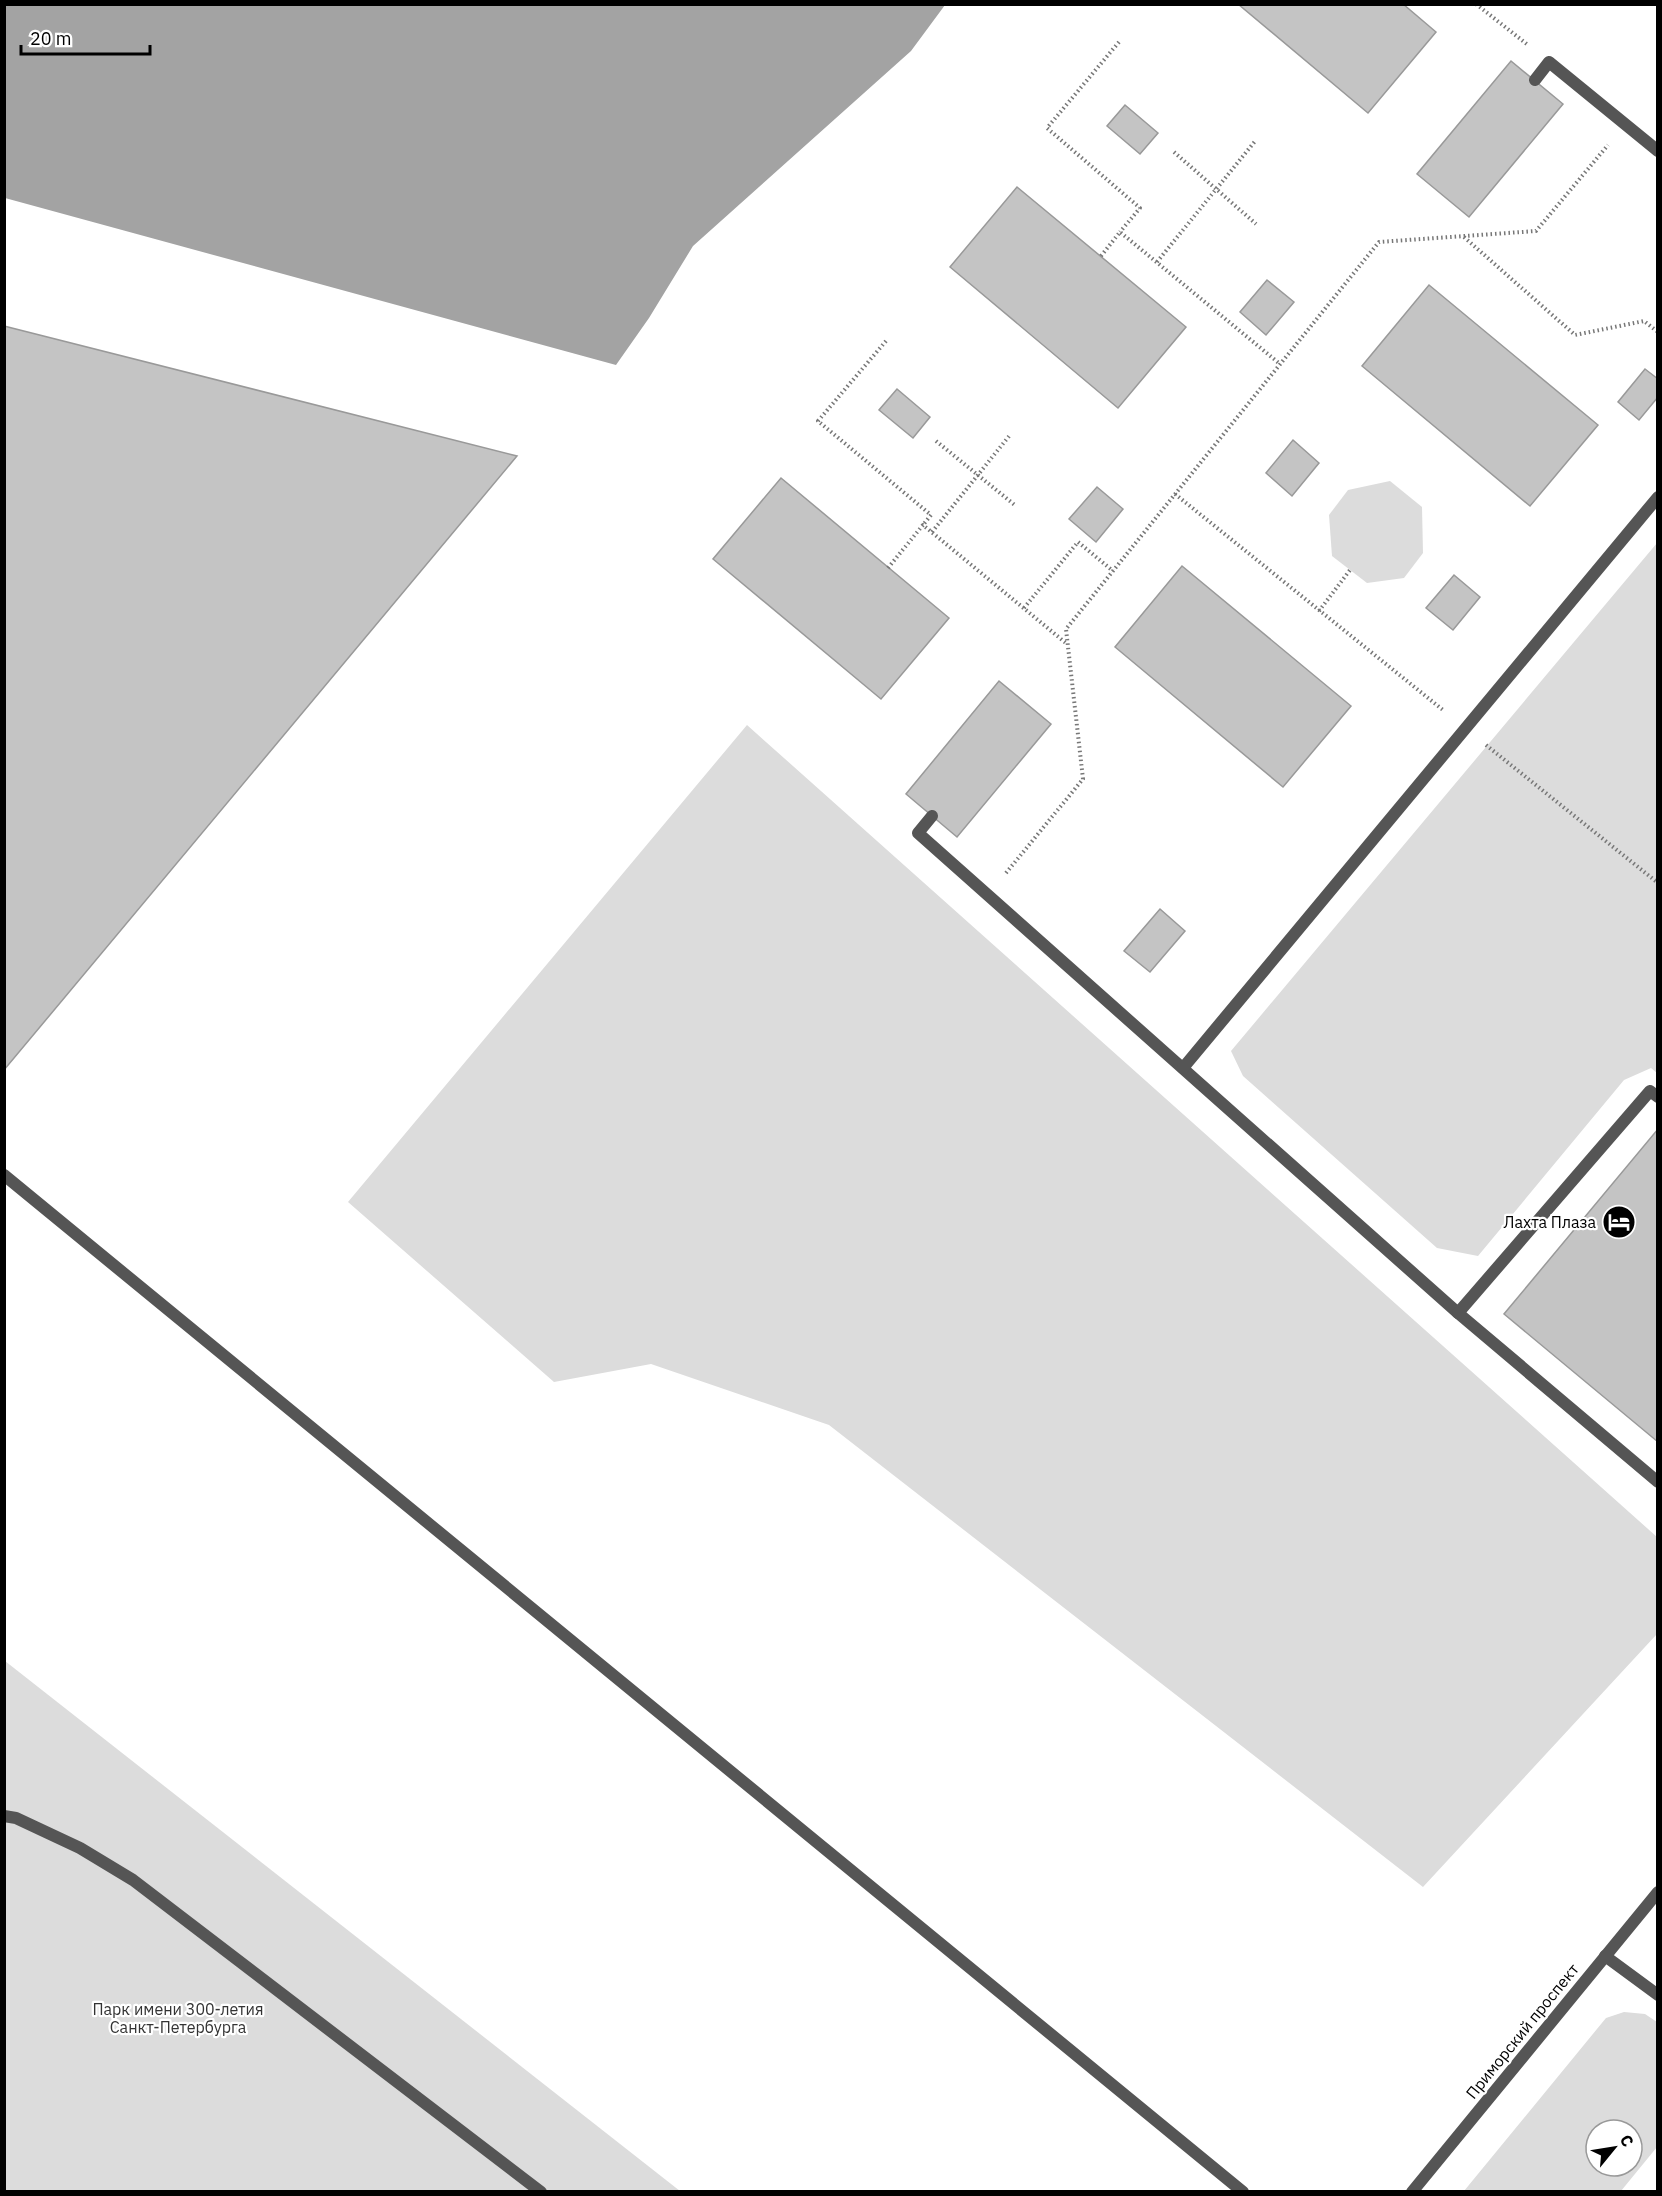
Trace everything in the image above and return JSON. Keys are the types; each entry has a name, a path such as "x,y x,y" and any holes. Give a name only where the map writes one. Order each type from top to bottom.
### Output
{"street":[{"path":"1535,80 1549,63 1658,151"},
{"path":"1183,1068 1658,497"},
{"path":"932,816 918,832 1458,1313 1658,1482"},
{"path":"1458,1313 1650,1091 1658,1096"},
{"path":"4,1175 1243,2192"},
{"path":"4,1816 16,1818 80,1848 134,1880 542,2192"},
{"name":"Приморский проспект","path":"1412,2192 1658,1892"},
{"path":"1605,1956 1658,1995"}],"path":[{"path":"1476,4 1549,63"},
{"path":"1101,256 1140,208 1047,129 1119,42"},
{"path":"988,894 1083,779 1066,629 1379,242 1536,231 1625,124"},
{"path":"1157,262 1256,140"},
{"path":"1174,152 1256,224"},
{"path":"1120,232 1280,364"},
{"path":"1464,236 1575,335 1644,321 1658,332"},
{"path":"886,341 818,421 931,515 888,568"},
{"path":"932,532 1010,435"},
{"path":"936,441 1016,506"},
{"path":"1175,494 1658,883"},
{"path":"923,525 1068,645"},
{"path":"1024,608 1078,542 1113,571"},
{"path":"1319,611 1350,570"}],"green space":[{"path":"1390,481 1422,507 1423,553 1404,578 1367,583 1332,556 1329,515 1348,490"},
{"path":"1657,543 1657,1073 1651,1068 1624,1080 1478,1256 1437,1248 1243,1076 1231,1051"},
{"path":"747,725 1657,1537 1657,1634 1423,1887 829,1425 651,1364 554,1382 348,1202"},
{"name":"Парк имени 300-летия Санкт-Петербурга","path":"5,1661 680,2191 5,2191"},
{"path":"1624,2012 1645,2014 1657,2022 1657,2147 1644,2163 1644,2118 1584,2118 1584,2178 1632,2178 1621,2191 1464,2191 1606,2018"}],"shaded area":[{"path":"4,5 945,5 911,51 693,246 649,318 616,365 5,198"}],"building":[{"path":"1238,4 1403,4 1436,32 1368,113"},
{"path":"1511,61 1563,104 1469,217 1417,174"},
{"path":"1125,105 1158,133 1140,154 1107,126"},
{"path":"1017,187 1186,327 1118,408 950,267"},
{"path":"1267,280 1294,302 1266,335 1240,312"},
{"path":"1429,285 1598,425 1530,506 1362,366"},
{"path":"4,326 517,456 4,1070"},
{"path":"1645,369 1658,379 1658,397 1639,420 1618,402"},
{"path":"897,389 930,417 913,438 879,410"},
{"path":"1293,440 1319,463 1292,496 1266,473"},
{"path":"781,478 949,618 881,699 713,559"},
{"path":"1097,487 1123,509 1096,542 1069,519"},
{"path":"1182,566 1351,706 1283,787 1115,647"},
{"path":"1454,575 1480,597 1453,630 1426,608"},
{"path":"999,681 1051,724 957,837 906,794"},
{"path":"1160,909 1185,931 1150,972 1124,951"},
{"name":"Лахта Плаза","path":"1658,1129 1658,1442 1504,1314"}],"place":[{"name":"Лахта Плаза","path":"1619,1222"}]}
